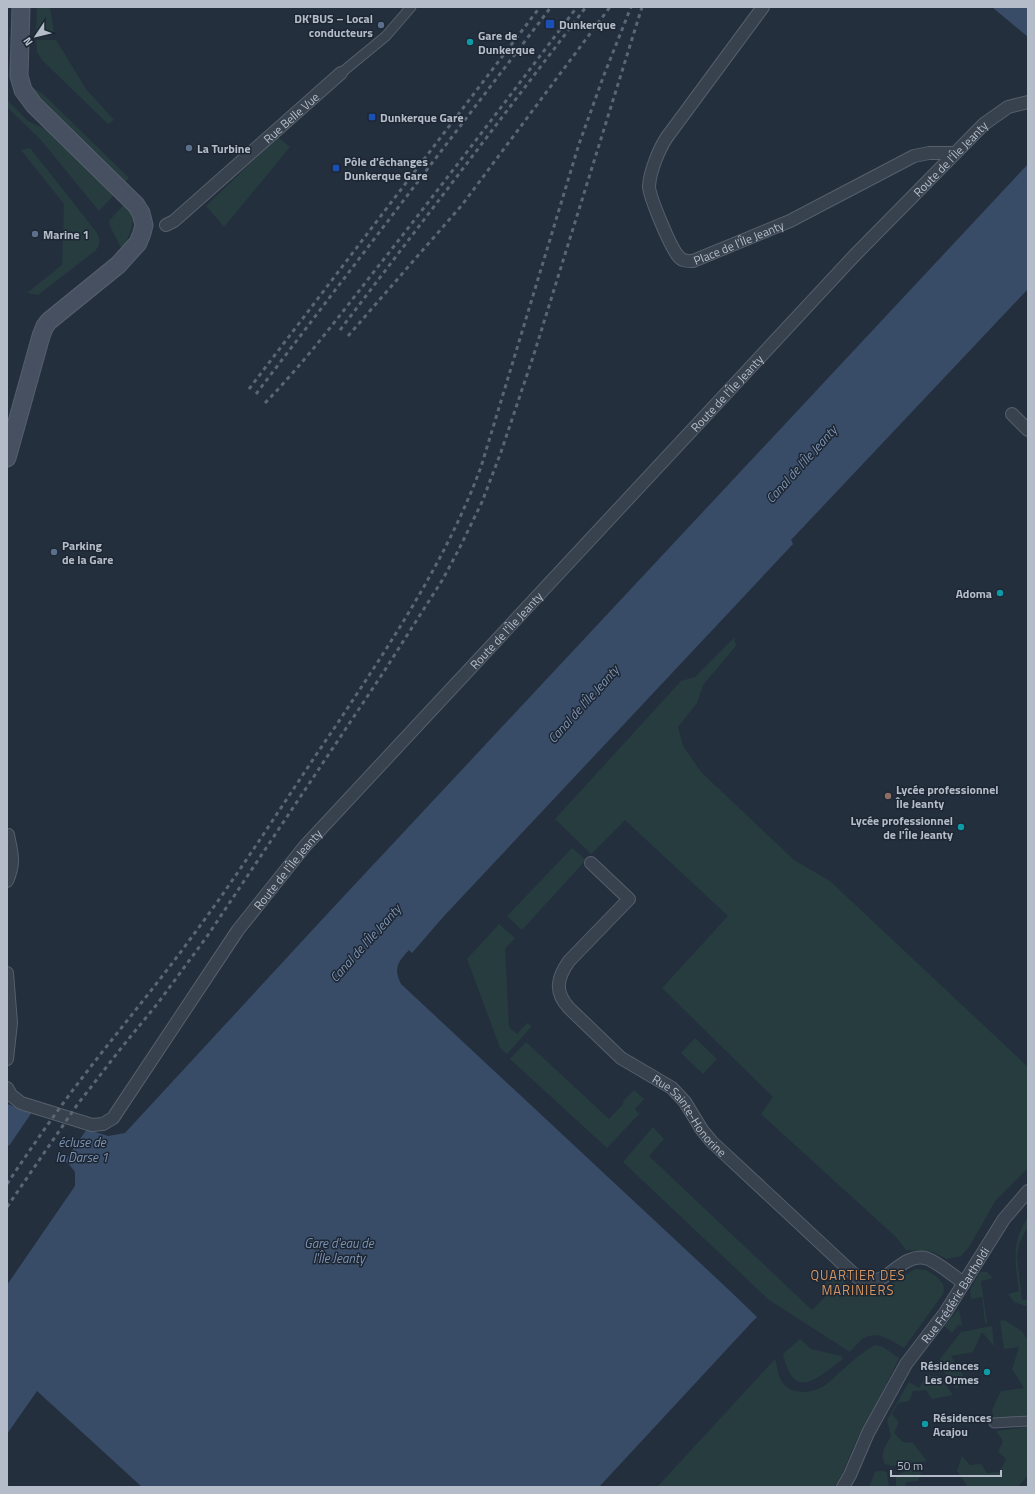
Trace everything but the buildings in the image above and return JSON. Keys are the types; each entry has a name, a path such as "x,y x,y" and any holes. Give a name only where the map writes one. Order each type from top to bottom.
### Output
{"main road":[{"path":"21,7 20,79 23,90 34,105"},
{"path":"7,83 34,105 136,204 143,221 141,237 136,246 118,265 49,321 45,326 7,458"}],"street":[{"name":"Rue Belle Vue","path":"166,225 174,221 341,73 386,36 411,7"},
{"name":"Place de l'Île Jeanty","path":"763,7 667,136 657,156 649,183 650,194 670,242 679,258 693,261 782,224 914,156 929,153 954,153"},
{"name":"Route de l'Île Jeanty","path":"7,1088 11,1095 21,1103 92,1125 103,1124 113,1118 238,930 305,846 854,256 954,153 984,124 1002,110 1013,105 1028,102"},
{"path":"1012,414 1028,430"},
{"path":"7,835 13,863 7,881"},
{"name":"Rue Sainte-Honorine","path":"591,863 629,899 569,961 561,973 558,984 559,990 561,997 569,1008 621,1058 672,1088 685,1102 702,1130 712,1142 857,1277 868,1282 878,1280 904,1263 917,1258 924,1258 935,1263 964,1283"},
{"path":"7,973 11,1034 7,1059"},
{"name":"Rue Frédéric Bartholdi","path":"843,1487 850,1475 868,1433 904,1368 915,1351 945,1313 1004,1219 1028,1191"},
{"path":"994,1423 1028,1420"}],"green space":[{"path":"37,7 50,7 54,32 36,33"},
{"path":"36,40 56,40 86,89 114,120 108,124 42,60 37,52"},
{"path":"30,86 43,94 129,178 124,183 27,87"},
{"path":"7,100 28,121 52,132 115,194 99,211 41,140 7,107"},
{"path":"278,137 290,147 224,227 206,206"},
{"path":"30,148 94,229 99,240 99,245 95,251 38,295 27,293 62,265 64,204 21,150"},
{"path":"125,203 133,218 128,238 122,250 109,221"},
{"path":"734,638 736,646 703,685 697,703 678,727 683,746 701,772 794,860 830,881 1028,1067 1028,1168 996,1200 969,1247 961,1256 947,1259 933,1252 906,1250 896,1237 761,1114 773,1097 662,988 728,916 625,820 591,854 555,819 681,681 695,677"},
{"path":"572,848 586,860 522,930 507,916"},
{"path":"499,924 515,938 505,949 509,1027 517,1034 527,1023 532,1026 507,1054 500,1048 467,959"},
{"path":"695,1038 717,1059 703,1074 681,1053"},
{"path":"526,1042 609,1119 624,1103 622,1102 634,1090 644,1099 635,1109 639,1114 607,1148 510,1059"},
{"path":"653,1127 664,1139 649,1156 812,1310 828,1294 821,1287 837,1273 844,1282 863,1291 876,1293 915,1269 926,1270 937,1277 943,1284 943,1294 904,1348 885,1337 874,1335 864,1338 850,1352 769,1300 623,1162"},
{"path":"1028,1217 1028,1226 1019,1244 1017,1257 1022,1300 1028,1299 1028,1307 1014,1302 1008,1294 1019,1291 1016,1271 1016,1252 1019,1235"},
{"path":"980,1272 987,1272 993,1278 981,1281 987,1323 985,1323 982,1297 971,1299 970,1290"},
{"path":"959,1309 962,1326 958,1325 952,1333 944,1326"},
{"path":"1004,1320 1022,1331 1028,1340 1028,1415 994,1420 992,1410 1001,1391 1024,1388 1012,1369 1019,1347 1004,1349 1000,1321"},
{"path":"992,1326 994,1346 982,1332 973,1352 951,1356 963,1375 957,1389 937,1363 961,1332"},
{"path":"800,1339 811,1349 841,1356 843,1359 815,1379 807,1382 800,1382 793,1378 783,1354"},
{"path":"875,1345 883,1347 899,1358 857,1439 842,1474 834,1487 657,1487 775,1359 782,1382 786,1386 791,1390 808,1392 826,1385 856,1358"},
{"path":"927,1374 931,1376 939,1376 953,1395 932,1399 926,1390 913,1391 909,1401 898,1403 892,1414 899,1422 894,1433 903,1442 913,1443 927,1461 892,1466 885,1464 883,1460 883,1453 891,1436 887,1420 909,1382 919,1388"},
{"path":"1028,1427 1028,1475 1018,1487 968,1487 957,1471 962,1456 970,1465 981,1464 987,1473 1000,1472 1006,1459 998,1452 1003,1441 996,1431"},
{"path":"909,1470 922,1470 918,1481 907,1482 905,1487 896,1487 896,1477"},
{"path":"884,1471 887,1473 889,1487 869,1487 875,1472"}],"water":[{"path":"992,7 1028,7 1028,37"},
{"name":"Gare d'eau de l'Île Jeanty","path":"1028,164 1028,289 791,540 793,544 444,916 412,953 409,950 402,958 397,969 397,974 401,984 757,1317 599,1487 142,1487 37,1391 7,1434 7,1285 75,1186 75,1172 68,1163 7,1145 7,1104 108,1136 125,1133 330,911"}],"pier":[{"path":"32,1112 87,1129 64,1162 9,1146"}],"railway":[{"path":"249,389 540,7"},
{"path":"256,394 551,7"},
{"path":"265,403 296,369 341,314 577,7"},
{"path":"340,330 586,7"},
{"path":"348,336 462,205 610,7"},
{"path":"7,1184 72,1091 178,956 210,912 376,665 434,569 467,502 481,467 579,144 631,7"},
{"path":"7,1207 77,1105 158,1003 208,935 383,673 443,579 459,549 482,502 501,452 534,354 642,7"}],"place":[{"name":"Dunkerque","path":"550,24"},
{"name":"DK'BUS – Local conducteurs","path":"381,25"},
{"name":"Gare de Dunkerque","path":"470,42"},
{"name":"Dunkerque Gare","path":"372,117"},
{"name":"La Turbine","path":"189,148"},
{"name":"Pôle d'échanges Dunkerque Gare","path":"336,168"},
{"name":"Marine 1","path":"35,234"},
{"name":"Parking de la Gare","path":"54,552"},
{"name":"Adoma","path":"1000,593"},
{"name":"Lycée professionnel Île Jeanty","path":"888,796"},
{"name":"Lycée professionnel de l'Île Jeanty","path":"961,827"},
{"name":"Résidences Les Ormes","path":"987,1372"},
{"name":"Résidences Acajou","path":"925,1424"}],"district":[{"name":"QUARTIER DES MARINIERS","path":"858,1282"}],"water label":[{"name":"Canal de l'Île Jeanty","path":"801,464"},
{"name":"Canal de l'Île Jeanty","path":"583,704"},
{"name":"Canal de l'Île Jeanty","path":"365,943"},
{"name":"écluse de la Darse 1","path":"82,1150"}]}
